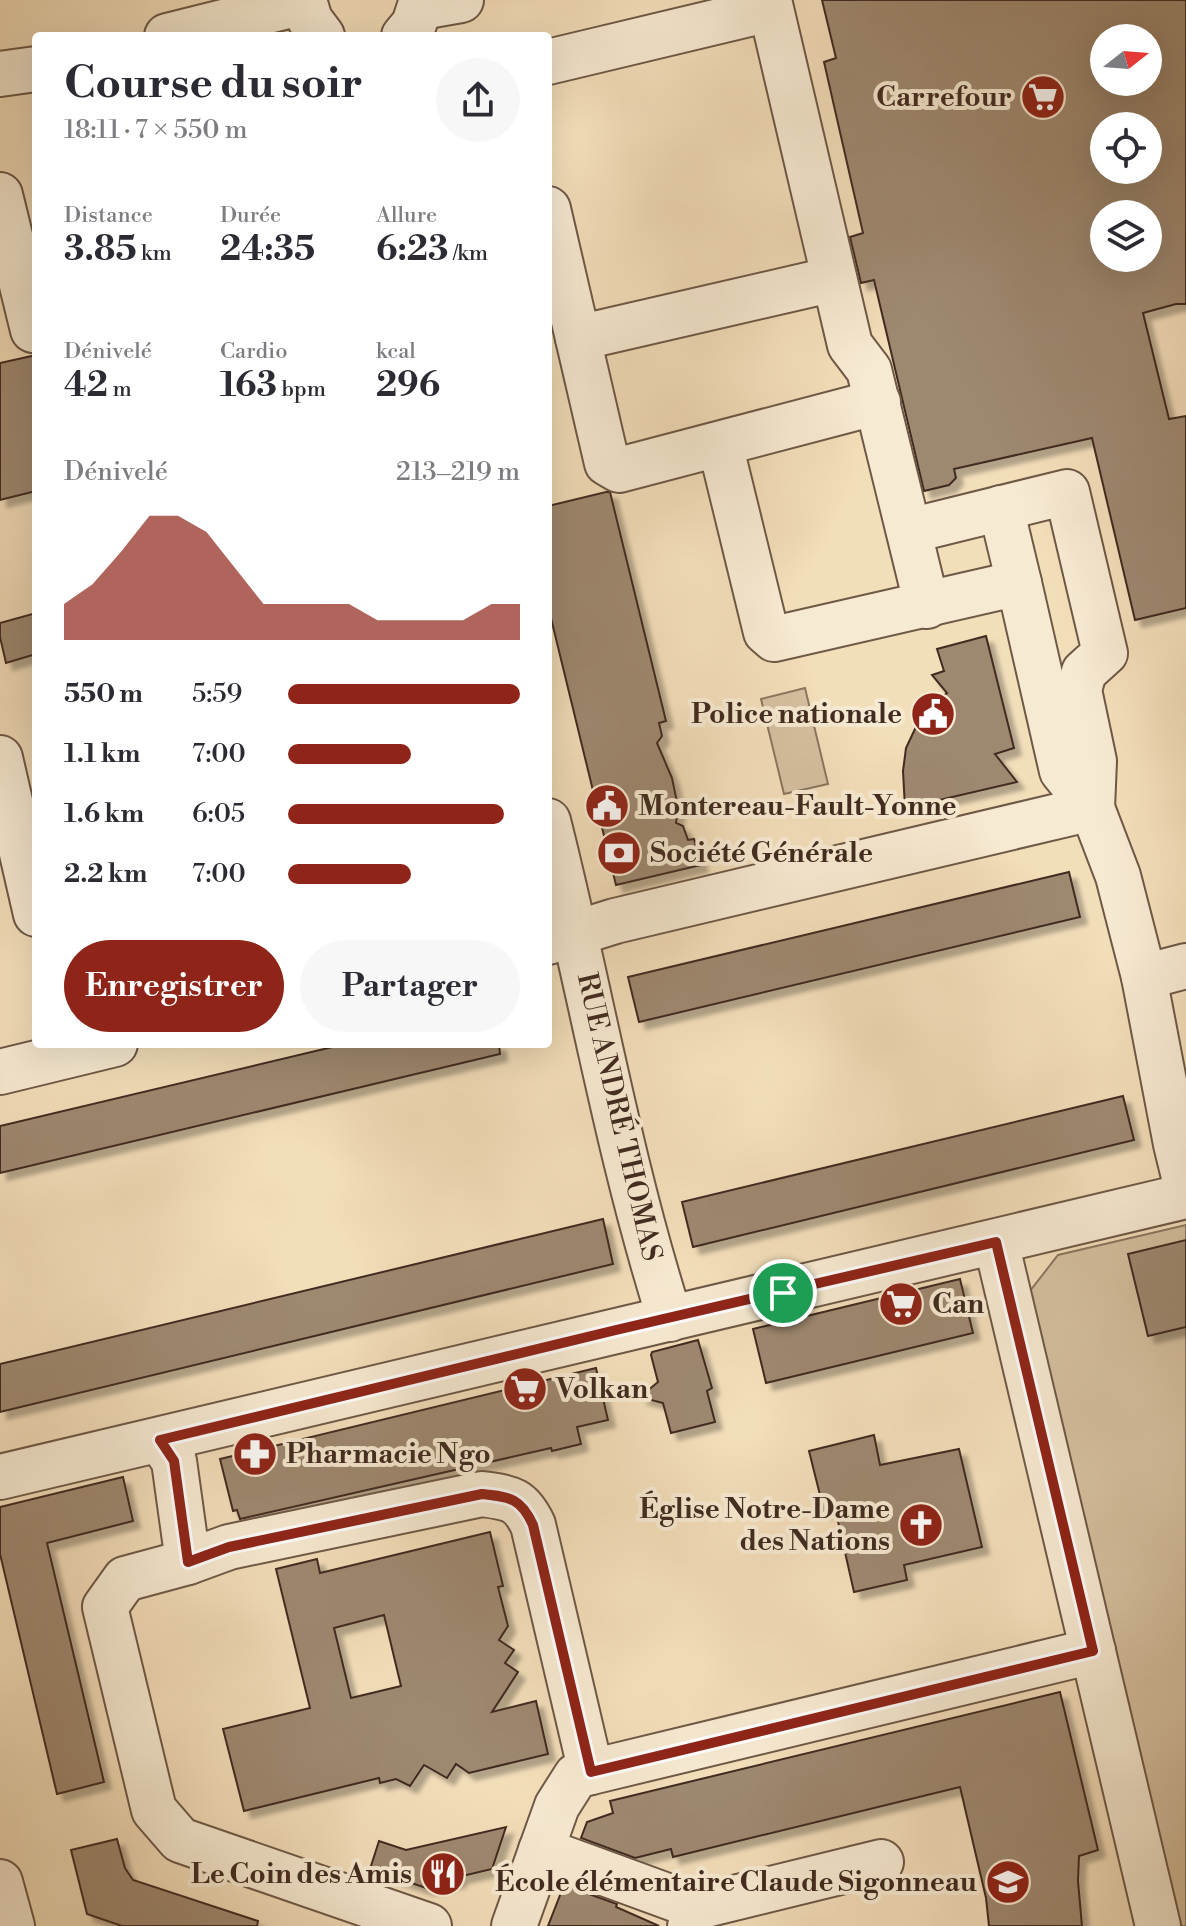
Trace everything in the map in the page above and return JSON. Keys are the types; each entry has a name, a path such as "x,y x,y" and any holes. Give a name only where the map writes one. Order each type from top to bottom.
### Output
{"street":[{"path":"552,61 769,4 850,345 869,370 927,606"},
{"path":"209,32 314,22"},
{"path":"0,74 32,70"},
{"path":"0,104 32,100"},
{"path":"0,195 23,332"},
{"path":"552,234 566,323 607,463 619,470 878,402"},
{"path":"566,323 834,279"},
{"path":"720,444 766,632 774,639 1019,583"},
{"path":"909,531 1067,492 1105,653 1084,672 1079,690 1094,761 1092,808"},
{"path":"1001,508 1062,771 1092,808 1118,876 1144,977 1170,1017 1176,1144 1186,1185"},
{"path":"0,758 32,897"},
{"path":"562,938 615,921 1092,808"},
{"name":"RUE ANDRÉ THOMAS","path":"552,854 562,938 670,1319"},
{"path":"1144,977 1186,966"},
{"path":"0,1072 67,1050"},
{"path":"0,1477 1186,1196"},
{"path":"996,1242 1158,1926"},
{"path":"160,1440 174,1461 188,1562"},
{"path":"429,1926 180,1840 154,1810 105,1607 125,1579 229,1547 482,1494 508,1497 525,1507 533,1525 591,1772"},
{"path":"514,1926 557,1806 576,1776 1093,1651"},
{"path":"541,1850 693,1917 881,1862"},
{"path":"0,1882 12,1926"}],"shaded area":[{"path":"805,688 828,784 784,794 761,699"},
{"path":"1186,1225 1186,1926 1179,1926 1030,1291 1058,1255"}],"building":[{"path":"822,0 1186,0 1186,304 1143,313 1169,419 1186,416 1186,608 1135,620 1092,438 954,469 956,478 949,485 924,491 874,280 861,283 850,237 863,233 824,62 836,58"},
{"path":"32,356 32,492 0,500 0,363"},
{"path":"610,492 666,721 659,723 662,736 657,743 672,778 678,807 676,823 683,826 688,840 694,839 701,865 616,885 552,622 552,505"},
{"path":"32,614 32,655 6,663 0,623"},
{"path":"986,636 1014,748 995,754 1017,782 905,808 903,771 906,748 923,712 947,693 932,675 944,671 937,649"},
{"path":"1069,872 1080,917 639,1022 628,977"},
{"path":"328,1048 499,1048 500,1054 0,1173 0,1126"},
{"path":"1123,1096 1134,1140 693,1247 682,1202"},
{"path":"603,1219 613,1264 0,1412 0,1364"},
{"path":"1186,1240 1186,1327 1148,1336 1128,1254"},
{"path":"960,1279 973,1333 766,1383 753,1329"},
{"path":"698,1340 712,1388 707,1391 715,1422 671,1433 663,1403 640,1397 658,1382 651,1355 652,1352"},
{"path":"596,1368 608,1420 577,1427 581,1444 552,1451 551,1448 240,1519 237,1510 233,1511 220,1459"},
{"name":"Église Notre-Dame des Nations","path":"874,1435 880,1465 959,1449 982,1547 904,1565 907,1580 854,1592 835,1508 824,1511 809,1451"},
{"path":"123,1477 133,1521 47,1543 104,1782 57,1794 0,1554 0,1507"},
{"path":"490,1532 503,1586 498,1587 508,1626 499,1640 514,1650 505,1663 518,1672 492,1712 536,1701 548,1754 469,1773 456,1764 447,1778 424,1765 410,1786 396,1779 380,1783 379,1778 244,1811 223,1729 310,1708 276,1569 317,1559 320,1573","holes":["384,1615 401,1686 351,1698 334,1628"]},
{"path":"1060,1692 1098,1850 1079,1856 1082,1926 989,1926 986,1898 960,1787 673,1857 671,1849 635,1858 581,1838 587,1822 613,1813 610,1801"},
{"path":"506,1827 492,1869 458,1877 459,1880 426,1888 370,1869 379,1841 406,1850"},
{"path":"117,1839 125,1868 133,1880 258,1921 257,1926 122,1926 87,1914 71,1850"},
{"path":"564,1885 617,1904 616,1907 659,1926 548,1926"}],"place":[{"name":"Carrefour","path":"1043,97"},
{"name":"Police nationale","path":"933,714"},
{"name":"Montereau-Fault-Yonne","path":"607,806"},
{"name":"Société Générale","path":"619,853"},
{"name":"Can","path":"901,1304"},
{"name":"Volkan","path":"525,1389"},
{"name":"Pharmacie Ngo","path":"255,1454"},
{"name":"Église Notre-Dame des Nations","path":"921,1525"},
{"name":"Le Coin des Amis","path":"443,1874"},
{"name":"École élémentaire Claude Sigonneau","path":"1008,1882"}],"route":[{"path":"996,1242 1093,1651 650,1759 621,1762 591,1772 533,1525 525,1507 508,1497 482,1494 229,1547 188,1562 174,1461 160,1440 783,1293 996,1242"}]}
